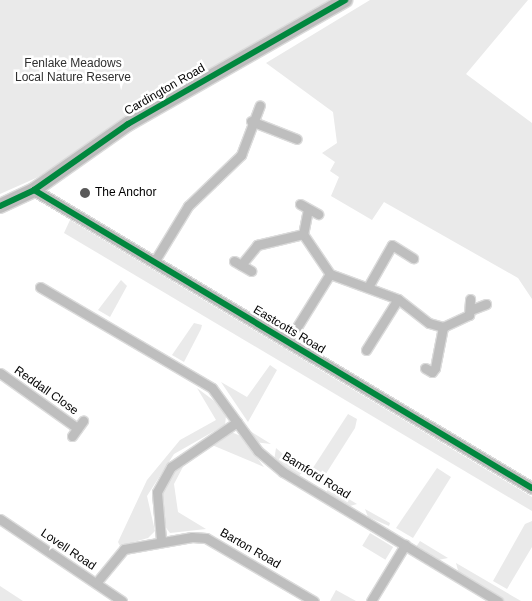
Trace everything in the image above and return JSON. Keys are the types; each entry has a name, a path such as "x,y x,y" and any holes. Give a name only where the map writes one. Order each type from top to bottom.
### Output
{"main road":[{"name":"Cardington Road","path":"0,206 34,190 128,124 345,0"}],"street":[{"path":"154,262 188,206 236,161 251,121 260,105"},
{"path":"251,121 297,139"},
{"name":"Eastcotts Road","path":"34,190 532,488"},
{"path":"300,204 318,214"},
{"path":"308,209 303,234 330,274 398,299 429,323 443,327 464,320 473,309 486,304"},
{"path":"251,271 238,263 257,245 303,234"},
{"path":"368,287 392,245 413,258"},
{"path":"288,343 330,274"},
{"name":"Bamford Road","path":"40,287 212,388 258,451 283,472 498,601"},
{"path":"366,350 398,299"},
{"path":"470,299 473,309"},
{"path":"425,368 432,372 435,368 443,327"},
{"name":"Reddall Close","path":"0,373 80,425 72,436"},
{"path":"161,540 157,492 171,468 237,422"},
{"name":"Lovell Road","path":"0,519 122,601"},
{"name":"Barton Road","path":"96,584 124,549 161,540 206,538 314,601"},
{"path":"371,601 405,545"}],"green space":[{"name":"Fenlake Meadows Local Nature Reserve","path":"0,0 331,0 36,178 0,194"},
{"path":"370,0 528,0 466,74 532,123 532,299 518,278 384,202 372,220 331,196 339,177 330,171 335,162 322,153 337,143 333,112 266,63"},
{"path":"70,220 532,497 532,511 64,233"},
{"path":"121,280 127,286 110,317 98,310"},
{"path":"194,323 202,325 201,329 184,362 172,355"},
{"path":"270,365 277,370 248,422 221,382 247,397"},
{"path":"197,388 217,403 226,416 225,425 174,454 147,496 155,531 148,538 120,546 118,542 147,480 180,440 216,420"},
{"path":"348,414 357,419 355,428 320,483 309,474"},
{"path":"247,429 271,444 254,442"},
{"path":"231,432 241,436 264,467 212,445 185,463 174,484 178,512 206,529 170,533 163,524 160,494 176,467"},
{"path":"276,448 303,471 298,477 274,461"},
{"path":"437,468 451,477 413,538 396,528"},
{"path":"329,487 357,504 350,506 326,493"},
{"path":"365,509 390,523 389,526 368,517"},
{"path":"532,521 532,547 507,589 493,581 525,524"},
{"path":"370,533 393,547 385,560 362,546"},
{"path":"420,541 448,558 438,560 416,547"},
{"path":"456,563 521,601 505,601 459,574"},
{"path":"0,586 23,601 0,601"},
{"path":"336,590 356,601 330,601"}],"cycle path":[{"path":"0,206 34,190 128,124 345,0"},
{"path":"34,190 532,488"}],"place":[{"name":"The Anchor","path":"85,193"}]}
